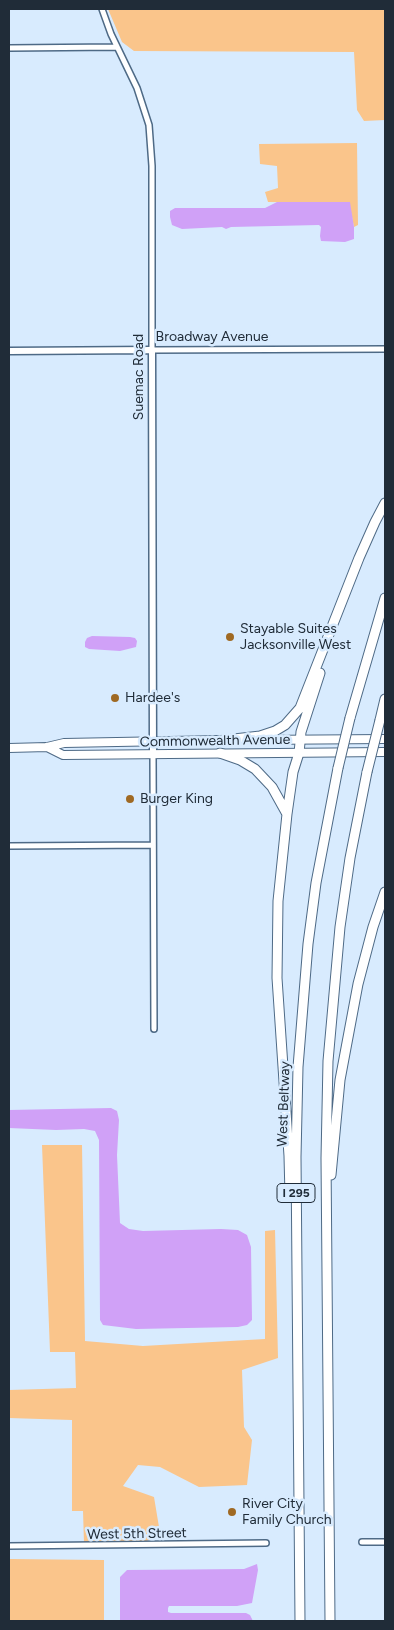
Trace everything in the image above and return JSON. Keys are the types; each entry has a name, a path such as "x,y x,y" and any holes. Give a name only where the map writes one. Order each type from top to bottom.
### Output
{"highway":[{"path":"217,740 260,736 275,731 285,725 300,708 375,522 385,502"},
{"name":"West Beltway","path":"300,1621 296,1157 298,1067 306,970 316,883 338,768 350,718 385,598"},
{"path":"296,1254 291,1221 277,978 278,901 293,772 299,753 304,720 340,608"},
{"name":"I 295","path":"330,1621 326,1093 332,996 344,892 367,772 385,700"},
{"path":"220,753 240,760 255,769 272,787 287,814"},
{"path":"326,1230 340,1080 358,984 373,927 385,892"}],"main road":[{"name":"Commonwealth Avenue","path":"9,748 47,747 64,743 385,739"},
{"name":"Commonwealth Avenue","path":"47,747 63,755 385,752"}],"street":[{"name":"Suemac Road","path":"102,9 144,106 152,146 153,754"},
{"path":"9,48 117,47"},
{"name":"Broadway Avenue","path":"9,351 385,349"},
{"path":"153,754 154,1029"},
{"path":"9,846 154,845"},
{"path":"362,1542 385,1542"},
{"name":"West 5th Street","path":"9,1546 266,1543"}],"shaded area":[{"path":"108,9 385,9 385,120 364,121 357,110 354,52 134,51 122,42"},
{"path":"357,143 358,225 354,227 349,203 268,202 265,192 278,188 277,166 260,164 259,144"},
{"path":"277,202 350,202 354,239 345,242 321,241 321,227 319,225 182,229 172,225 170,217 170,211 175,208 265,208"},
{"path":"92,636 135,638 137,641 136,647 120,651 89,649 85,647 85,642 87,638"},
{"path":"111,1108 117,1111 119,1120 117,1155 120,1223 129,1229 143,1231 221,1229 238,1230 247,1235 251,1247 252,1320 247,1325 238,1327 136,1329 103,1325 100,1320 99,1140 95,1131 84,1129 9,1128 9,1110"},
{"path":"42,1145 82,1145 85,1341 143,1346 265,1339 265,1231 275,1230 278,1358 242,1370 244,1427 252,1440 247,1485 199,1487 160,1467 138,1465 123,1486 154,1497 160,1533 147,1541 84,1543 83,1511 72,1511 72,1420 9,1418 9,1390 76,1388 75,1352 50,1352"},
{"path":"9,1559 104,1560 104,1621 9,1621"},
{"path":"257,1564 258,1570 252,1603 237,1606 169,1606 168,1608 168,1612 171,1613 246,1613 250,1615 253,1621 120,1621 120,1577 127,1570 244,1569"}],"place":[{"name":"Stayable Suites Jacksonville West","path":"230,637"},
{"name":"Hardee's","path":"115,698"},
{"name":"Burger King","path":"130,799"},
{"name":"River City Family Church","path":"232,1512"}]}
